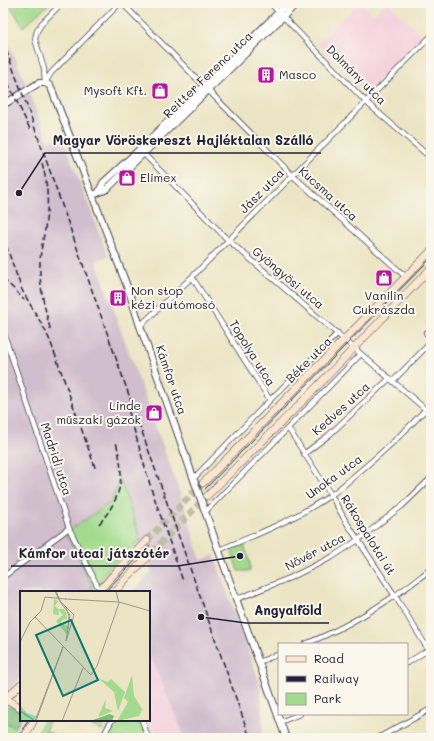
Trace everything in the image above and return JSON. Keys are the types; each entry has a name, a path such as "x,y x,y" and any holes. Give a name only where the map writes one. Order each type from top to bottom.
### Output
{"main road":[{"name":"Béke utca","path":"203,483 431,251"},
{"name":"Béke utca","path":"207,496 307,397 431,268"},
{"path":"100,590 147,540"},
{"path":"116,591 152,552"},
{"path":"3,701 20,685"},
{"path":"3,701 11,702 20,707"},
{"path":"25,738 26,730 30,721"},
{"path":"25,738 34,721"}],"street":[{"name":"Kámfor utca","path":"62,3 42,23 37,31 35,40 44,69 45,83 52,90 96,194 140,326 286,738"},
{"path":"3,105 36,85 45,83 50,73 121,3"},
{"name":"Kucsma utca","path":"121,3 292,175 406,277"},
{"name":"Dolmány utca","path":"270,3 366,102 431,158"},
{"name":"Reitter Ferenc utca","path":"281,14 288,3"},
{"name":"Reitter Ferenc utca","path":"96,194 103,183 141,152 281,14 297,3"},
{"name":"Jász utca","path":"140,326 192,277 431,36"},
{"name":"Gyöngyösi utca","path":"141,152 228,240 431,414"},
{"name":"Topolya utca","path":"192,277 270,400"},
{"name":"Madridi utca","path":"3,331 69,528 100,590"},
{"name":"Béke utca","path":"194,478 338,333"},
{"path":"426,334 431,338"},
{"name":"Kedves utca","path":"304,454 329,435 431,342"},
{"path":"205,512 361,354"},
{"name":"Unoka utca","path":"219,550 272,527 331,495 379,456 406,431 426,409"},
{"name":"Rákospalotai út","path":"288,428 358,540 430,650"},
{"name":"Nővér utca","path":"237,599 292,577 332,557 358,540 402,506 431,478"},
{"path":"3,577 69,528"},
{"path":"306,643 342,627 376,608 395,596 431,569"},
{"path":"408,662 430,650"},
{"path":"260,662 278,654"},
{"path":"378,738 431,709"},
{"path":"280,722 298,715"},
{"path":"102,738 111,721"},
{"path":"142,721 148,738"}],"shaded area":[{"path":"359,3 361,3 373,15 385,3 389,3 422,36 366,93 317,44"},
{"path":"3,25 8,44 15,57 48,141 63,138 108,256 96,261 182,499 201,560 214,555 260,684 264,738 185,738 150,654 150,591 135,591 151,572 120,480 111,502 65,534 77,553 92,591 20,591 20,679 3,695"},
{"path":"150,654 185,738 154,738 148,721 150,721"}],"green space":[{"path":"9,3 50,3 23,27"},
{"path":"120,479 141,540 114,563 92,591 91,585 77,553 65,534 111,502"},
{"path":"244,545 250,563 250,571 238,571 231,549"},
{"path":"9,704 20,710 20,720 8,738 3,738 3,705"},
{"path":"8,707 16,709 20,713 20,717 16,725 13,726 3,722 3,712"},
{"path":"44,721 50,721 45,730 59,737 58,738 35,738"},
{"path":"84,721 95,721 104,726 102,731"},
{"path":"117,721 137,721 138,724 142,723 147,738 104,738 109,728 115,726"}],"tunnel":[{"path":"147,540 203,483"},
{"path":"152,552 205,498"}],"tram line":[{"path":"205,489 431,258"},
{"path":"106,591 150,545"},
{"path":"18,738 27,721"}],"railway":[{"path":"3,42 27,106 250,738"},
{"path":"3,75 30,129"},
{"path":"42,163 46,184 47,206 40,258 40,281 51,332"},
{"path":"3,237 22,290 51,343 96,470"},
{"path":"3,279 24,300"},
{"path":"126,402 151,488 183,581"},
{"path":"99,524 113,504 120,485 121,465 116,442"}],"place":[{"name":"Masco","path":"266,75"},
{"name":"Mysoft Kft.","path":"160,91"},
{"name":"Elimex","path":"127,178"},
{"name":"Magyar Vöröskereszt Hajléktalan Szálló","path":"19,193"},
{"name":"Vanilin Cukrászda","path":"384,278"},
{"name":"Non stop kézi autómosó","path":"118,298"},
{"name":"Linde műszaki gázok","path":"154,413"},
{"name":"Kámfor utcai játszótér","path":"240,556"},
{"name":"Angyalföld","path":"201,617"}]}
